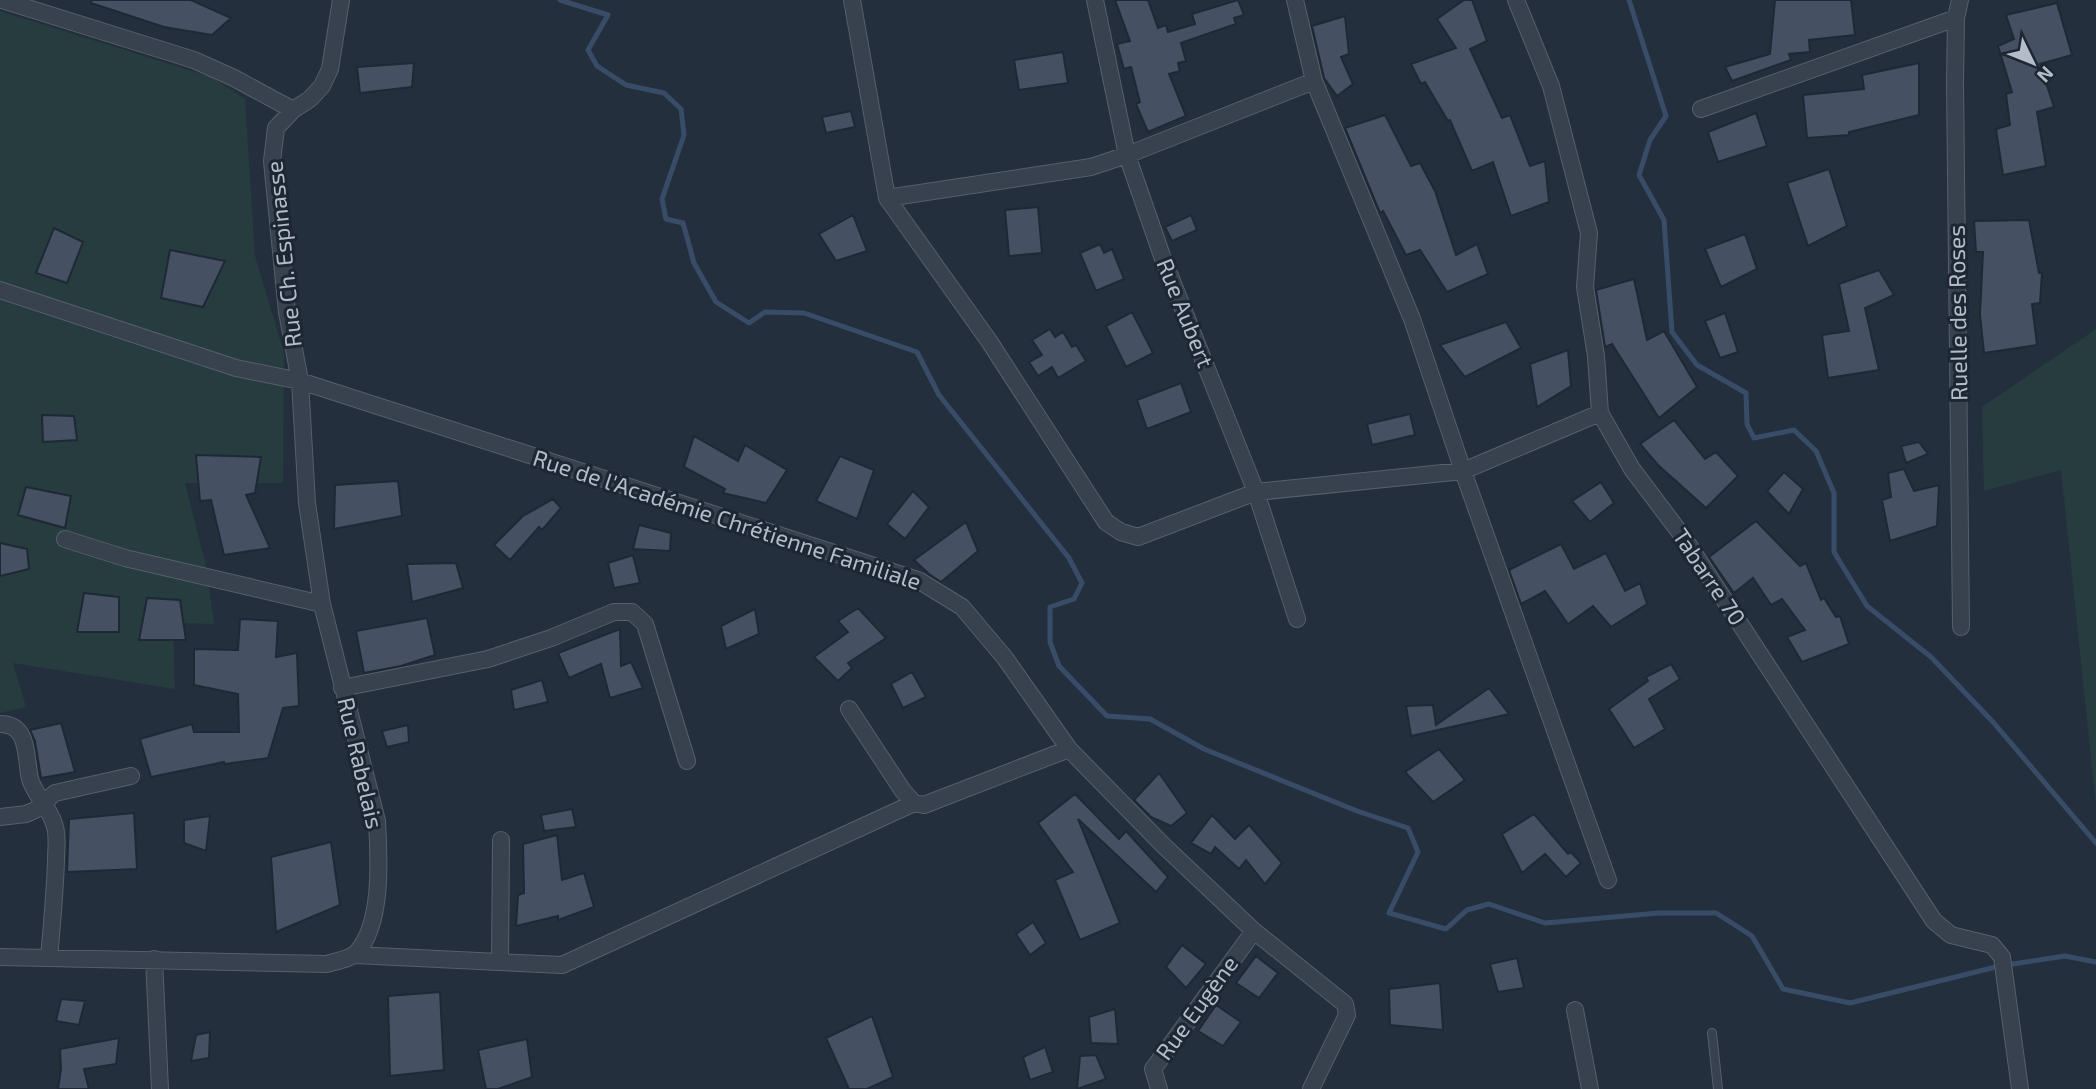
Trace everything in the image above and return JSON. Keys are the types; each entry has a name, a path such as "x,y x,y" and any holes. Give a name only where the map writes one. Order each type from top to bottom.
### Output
{"street":[{"path":"2,0 194,60 293,110"},
{"name":"Rue Ch. Espinasse","path":"300,381 287,312 272,160 276,128 322,86 330,69 341,0"},
{"path":"852,0 887,198 989,341 1106,522 1121,532 1138,537 1256,492 1463,471 1600,413"},
{"name":"Rue Aubert","path":"1095,0 1127,155 1162,256 1256,492 1297,619"},
{"path":"1295,0 1314,81 1412,319 1608,880"},
{"name":"Tabarre 70","path":"1516,0 1551,86 1589,233 1585,287 1596,356 1600,413 1632,470 1684,538 1934,921 1951,935 1992,945 2002,957 2020,1089"},
{"path":"1701,109 1959,5"},
{"name":"Ruelle des Roses","path":"1959,5 1955,82 1961,627"},
{"path":"887,198 1091,167 1314,81"},
{"name":"Rue de l'Académie Chrétienne Familiale","path":"0,290 236,368 300,381 918,580 962,607 1005,658 1069,749 1202,883 1254,931 1345,1004 1347,1014 1311,1089"},
{"name":"Rue Rabelais","path":"300,381 307,503 322,604 377,821 379,856 375,905 369,933 355,955"},
{"path":"65,539 125,558 322,604"},
{"path":"342,688 488,659 551,638 614,612 632,612 645,624 687,761"},
{"path":"849,709 903,791 914,803"},
{"path":"0,724 19,729 23,736 32,785 56,831 55,889 49,958"},
{"path":"0,957 327,964 355,955 562,965 914,803 924,805 1069,749"},
{"path":"0,817 26,814 44,804 55,793 131,776"},
{"path":"500,962 501,841"},
{"name":"Rue Eugène","path":"1159,1089 1153,1069 1254,931"},
{"path":"154,959 160,1089"},
{"path":"1575,1010 1590,1089"}],"lane":[{"path":"1712,1032 1718,1089"}],"green space":[{"path":"0,11 211,77 245,99 255,256 284,353 283,483 185,483 206,566 214,624 173,623 175,689 13,663 26,707 0,713"},
{"path":"2096,329 2096,806 2061,470 1984,491 1982,407"}],"building":[{"path":"92,0 191,0 231,18 212,35 164,27 91,3"},
{"path":"1115,0 1148,0 1158,28 1166,25 1168,32 1195,24 1192,14 1238,0 1244,15 1234,18 1236,24 1181,43 1186,61 1178,63 1180,71 1169,74 1186,116 1148,132 1136,104 1140,102 1131,67 1124,69 1117,44 1130,41"},
{"path":"1464,0 1472,0 1487,41 1470,49 1502,118 1510,115 1530,166 1545,161 1549,202 1511,216 1493,162 1472,171 1450,120 1448,121 1425,82 1421,84 1411,64 1456,48 1437,19"},
{"path":"1775,0 1851,0 1855,35 1809,40 1810,52 1789,54 1791,60 1732,81 1725,67 1770,54"},
{"path":"2057,3 2072,55 2040,64 2054,107 2037,112 2046,166 2003,175 1996,129 2010,125 2006,94 2012,92 1998,46 2014,39 2006,15"},
{"path":"1345,16 1349,54 1341,57 1353,84 1337,96 1324,78 1312,26"},
{"path":"1063,52 1068,83 1019,90 1014,60"},
{"path":"414,63 412,87 360,93 357,67"},
{"path":"1919,63 1919,115 1849,132 1849,135 1807,138 1803,95 1864,89 1862,75"},
{"path":"851,111 855,127 826,133 822,117"},
{"path":"1756,113 1767,146 1718,162 1708,132"},
{"path":"1385,115 1411,166 1420,163 1435,191 1456,255 1477,244 1488,274 1447,292 1420,250 1406,255 1383,211 1380,213 1345,128"},
{"path":"1829,169 1847,226 1808,246 1787,183"},
{"path":"1038,207 1042,253 1009,256 1005,210"},
{"path":"853,215 867,251 836,261 819,234"},
{"path":"1191,215 1197,230 1172,241 1165,227"},
{"path":"2029,220 2039,273 2042,273 2040,303 2032,304 2037,345 1984,353 1980,315 1983,252 1976,252 1974,221"},
{"path":"54,228 83,242 67,283 36,273"},
{"path":"1745,234 1757,269 1721,287 1705,249"},
{"path":"1100,244 1104,253 1112,249 1124,279 1096,291 1080,253"},
{"path":"170,250 225,261 203,307 161,298"},
{"path":"1879,270 1894,295 1865,308 1879,370 1828,378 1822,335 1849,331 1839,284"},
{"path":"1634,279 1647,340 1664,331 1697,387 1659,418 1612,344 1605,347 1596,290"},
{"path":"1132,312 1153,353 1126,367 1106,326"},
{"path":"1725,313 1738,352 1720,358 1705,321"},
{"path":"1506,322 1521,348 1465,377 1440,345"},
{"path":"1050,329 1055,337 1063,332 1072,347 1076,345 1086,361 1058,378 1052,367 1038,376 1029,362 1042,355 1032,340"},
{"path":"1568,350 1571,386 1537,407 1530,364"},
{"path":"1181,383 1191,412 1147,429 1137,400"},
{"path":"1410,414 1415,435 1372,445 1367,424"},
{"path":"42,415 74,416 77,440 43,442"},
{"path":"1674,420 1705,459 1716,452 1738,476 1706,508 1658,465 1640,444"},
{"path":"694,436 738,461 745,445 787,470 766,503 723,493 725,489 684,467"},
{"path":"1919,442 1928,454 1906,463 1901,446"},
{"path":"196,455 261,457 255,493 246,495 270,548 224,555 211,500 200,501"},
{"path":"840,456 874,470 857,519 816,501"},
{"path":"1904,469 1914,491 1939,485 1937,526 1890,541 1882,500 1891,497 1888,473"},
{"path":"1784,472 1803,489 1789,514 1767,491"},
{"path":"398,481 402,516 334,529 335,485"},
{"path":"1601,482 1614,503 1590,522 1572,501"},
{"path":"26,487 71,496 65,528 18,515"},
{"path":"913,491 929,507 905,539 887,524"},
{"path":"553,499 561,508 542,530 539,527 510,560 494,545 523,516"},
{"path":"1756,521 1800,566 1806,563 1821,600 1824,598 1836,617 1840,616 1849,644 1802,662 1787,637 1805,630 1782,599 1771,605 1753,578 1734,593 1709,557"},
{"path":"966,522 978,551 941,582 914,560"},
{"path":"639,525 671,533 670,551 633,549"},
{"path":"0,543 27,549 29,569 0,576"},
{"path":"1561,544 1574,569 1606,553 1625,591 1640,583 1647,604 1611,627 1593,606 1568,624 1545,591 1521,604 1509,570"},
{"path":"633,555 640,583 614,588 608,563"},
{"path":"456,563 463,588 412,602 407,564"},
{"path":"84,593 119,597 119,632 77,632"},
{"path":"147,598 180,600 186,640 139,640"},
{"path":"858,608 886,638 848,663 852,668 838,681 814,657 848,632 838,621"},
{"path":"755,609 759,634 726,649 721,626"},
{"path":"427,618 435,655 401,666 364,673 356,631"},
{"path":"240,619 278,621 276,657 297,653 299,706 283,708 268,758 224,762 151,777 140,739 192,724 194,732 239,732 238,694 194,685 194,649 238,650"},
{"path":"620,629 621,666 631,662 643,688 610,698 601,664 569,678 558,653"},
{"path":"1671,664 1680,679 1649,699 1665,729 1634,748 1609,709 1648,681 1646,677"},
{"path":"912,672 926,697 903,708 891,684"},
{"path":"542,680 548,702 514,710 511,690"},
{"path":"1489,688 1509,714 1411,736 1406,706 1433,705 1436,725"},
{"path":"61,723 75,772 41,778 35,741 30,730"},
{"path":"408,725 409,742 387,747 382,731"},
{"path":"1439,749 1465,780 1433,802 1405,772"},
{"path":"1159,773 1187,813 1171,826 1151,817 1134,800"},
{"path":"1075,794 1119,839 1126,831 1168,877 1156,892 1078,819 1120,923 1080,940 1055,880 1073,872 1038,823"},
{"path":"572,809 576,827 544,831 541,815"},
{"path":"134,813 137,869 67,872 69,819"},
{"path":"1534,814 1568,854 1571,852 1581,863 1566,877 1545,854 1522,873 1502,834"},
{"path":"1212,815 1235,839 1249,825 1282,863 1265,884 1246,860 1239,869 1215,847 1211,854 1191,843"},
{"path":"210,816 206,851 184,843 184,820"},
{"path":"557,835 562,880 584,873 594,907 558,920 558,916 516,926 518,895 524,893 523,844"},
{"path":"331,842 340,905 276,932 271,857"},
{"path":"1033,922 1046,943 1030,955 1016,934"},
{"path":"1182,945 1206,964 1186,988 1166,967"},
{"path":"1256,956 1278,973 1259,998 1236,983"},
{"path":"1517,958 1524,988 1498,992 1490,964"},
{"path":"1440,983 1443,1030 1390,1025 1389,989"},
{"path":"440,992 444,1070 390,1076 388,996"},
{"path":"61,999 85,1001 79,1025 56,1021"},
{"path":"1216,1005 1241,1022 1223,1046 1198,1031"},
{"path":"1115,1009 1118,1044 1091,1043 1089,1017"},
{"path":"872,1016 893,1077 867,1089 849,1089 826,1038"},
{"path":"210,1032 209,1058 191,1061 196,1035"},
{"path":"119,1038 116,1064 84,1069 89,1089 58,1089 60,1049"},
{"path":"527,1039 532,1077 498,1089 486,1089 478,1050"},
{"path":"1045,1047 1053,1072 1030,1080 1023,1057"},
{"path":"1096,1055 1106,1079 1077,1089 1080,1056"}],"waterway":[{"path":"560,0 608,15 588,50 597,66 626,85 664,93 681,109 684,135 662,199 666,219 683,223 694,263 716,302 749,323 765,312 804,313 917,352 939,395 1069,558 1082,583 1074,599 1050,607 1050,642 1059,666 1107,716 1150,719 1204,749 1357,811 1408,828 1418,852 1389,913 1446,929 1467,910 1489,904 1545,923 1659,913 1716,913 1752,936 1783,989 1850,1003 2000,966 2065,956 2096,962"},
{"path":"1629,0 1666,116 1650,140 1639,175 1664,220 1672,332 1697,365 1746,393 1747,424 1754,438 1794,430 1816,451 1834,493 1834,552 1867,606 1931,657 1993,722 2096,843"}]}
